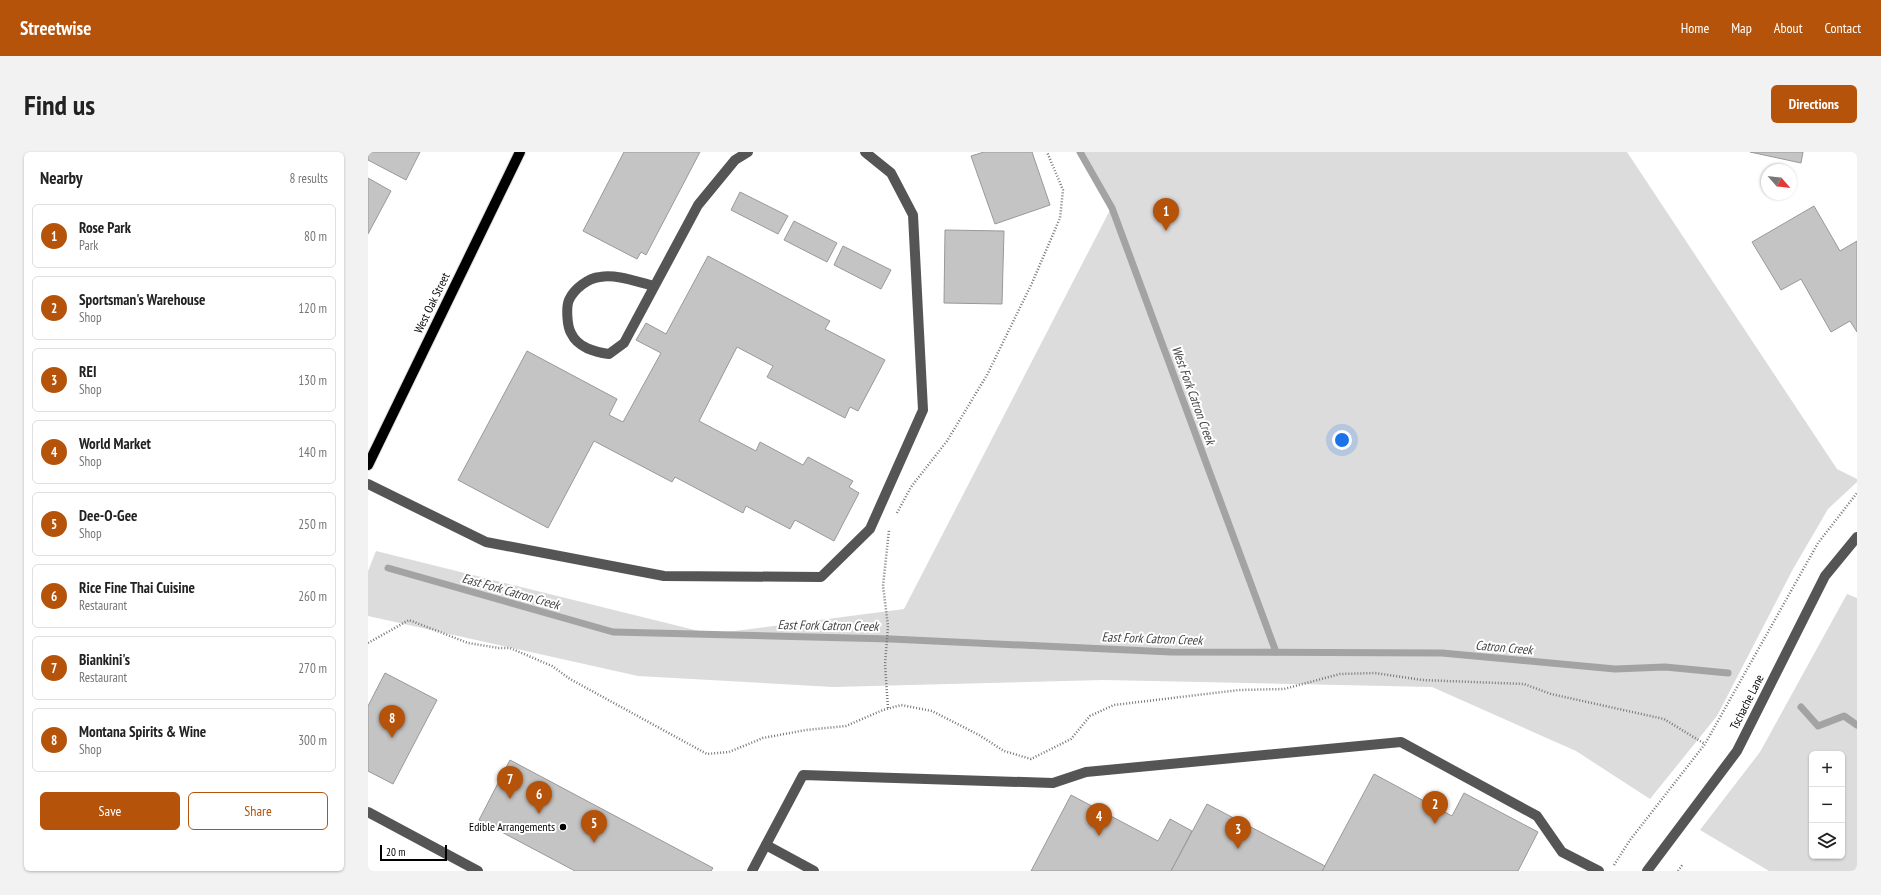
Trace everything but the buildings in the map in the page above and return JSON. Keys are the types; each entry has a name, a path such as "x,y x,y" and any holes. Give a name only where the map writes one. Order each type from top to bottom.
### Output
{"main road":[{"name":"West Oak Street","path":"368,465 520,152"}],"street":[{"path":"654,286 625,279 600,277 582,284 569,300 568,316 570,333 581,345 595,352 609,354 624,343 698,205 736,160 748,152"},
{"path":"368,484 486,542 664,576 821,577 870,529 923,410 913,215 891,173 865,152"},
{"name":"Tschache Lane","path":"1647,871 1737,751 1825,576 1857,537"},
{"path":"752,871 803,775 1053,783 1086,772 1401,742 1536,816 1562,852 1599,871"},
{"path":"368,812 478,871"},
{"path":"766,845 814,871"}],"path":[{"path":"896,515 911,487 947,441 987,375 1016,318 1060,218 1063,190 1047,152"},
{"path":"1610,871 1630,840 1705,744 1818,542 1857,493"},
{"path":"888,708 886,654 888,626 882,586 889,528"},
{"path":"368,644 409,620 468,643 499,648 510,648 552,666 570,679 707,754 729,752 770,737 806,730 846,726 888,708 901,705 932,712 979,735 1004,751 1031,759 1071,739 1090,716 1114,705 1239,690 1284,689 1340,674 1375,673 1422,680 1524,684 1551,694 1664,719 1705,744"},
{"path":"1678,871 1683,864"}],"shaded area":[{"path":"1080,152 1627,152 1837,469 1857,479 1857,482 1828,509 1793,569 1717,716 1650,799 1576,751 1432,687 1103,680 833,687 638,676 368,616 368,571 376,551 711,634 904,609 1110,210 1100,182"},
{"path":"1847,594 1857,598 1857,871 1769,871 1700,830 1760,752"}],"waterway":[{"name":"West Fork Catron Creek","path":"1080,152 1112,208 1276,652"},
{"name":"East Fork Catron Creek","path":"388,568 613,632 891,639 1171,652 1442,653 1615,669 1665,667 1728,673"},
{"name":"Catron Creek","path":"1801,707 1818,726 1844,716 1857,725"}],"place":[{"name":"Rose Park","path":"1166,231"},
{"name":"Montana Spirits & Wine","path":"392,738"},
{"name":"Biankini's","path":"510,799"},
{"name":"Rice Fine Thai Cuisine","path":"539,814"},
{"name":"Sportsman's Warehouse","path":"1435,824"},
{"name":"Edible Arrangements","path":"563,827"},
{"name":"World Market","path":"1099,836"},
{"name":"Dee-O-Gee","path":"594,843"},
{"name":"REI","path":"1238,849"}]}
